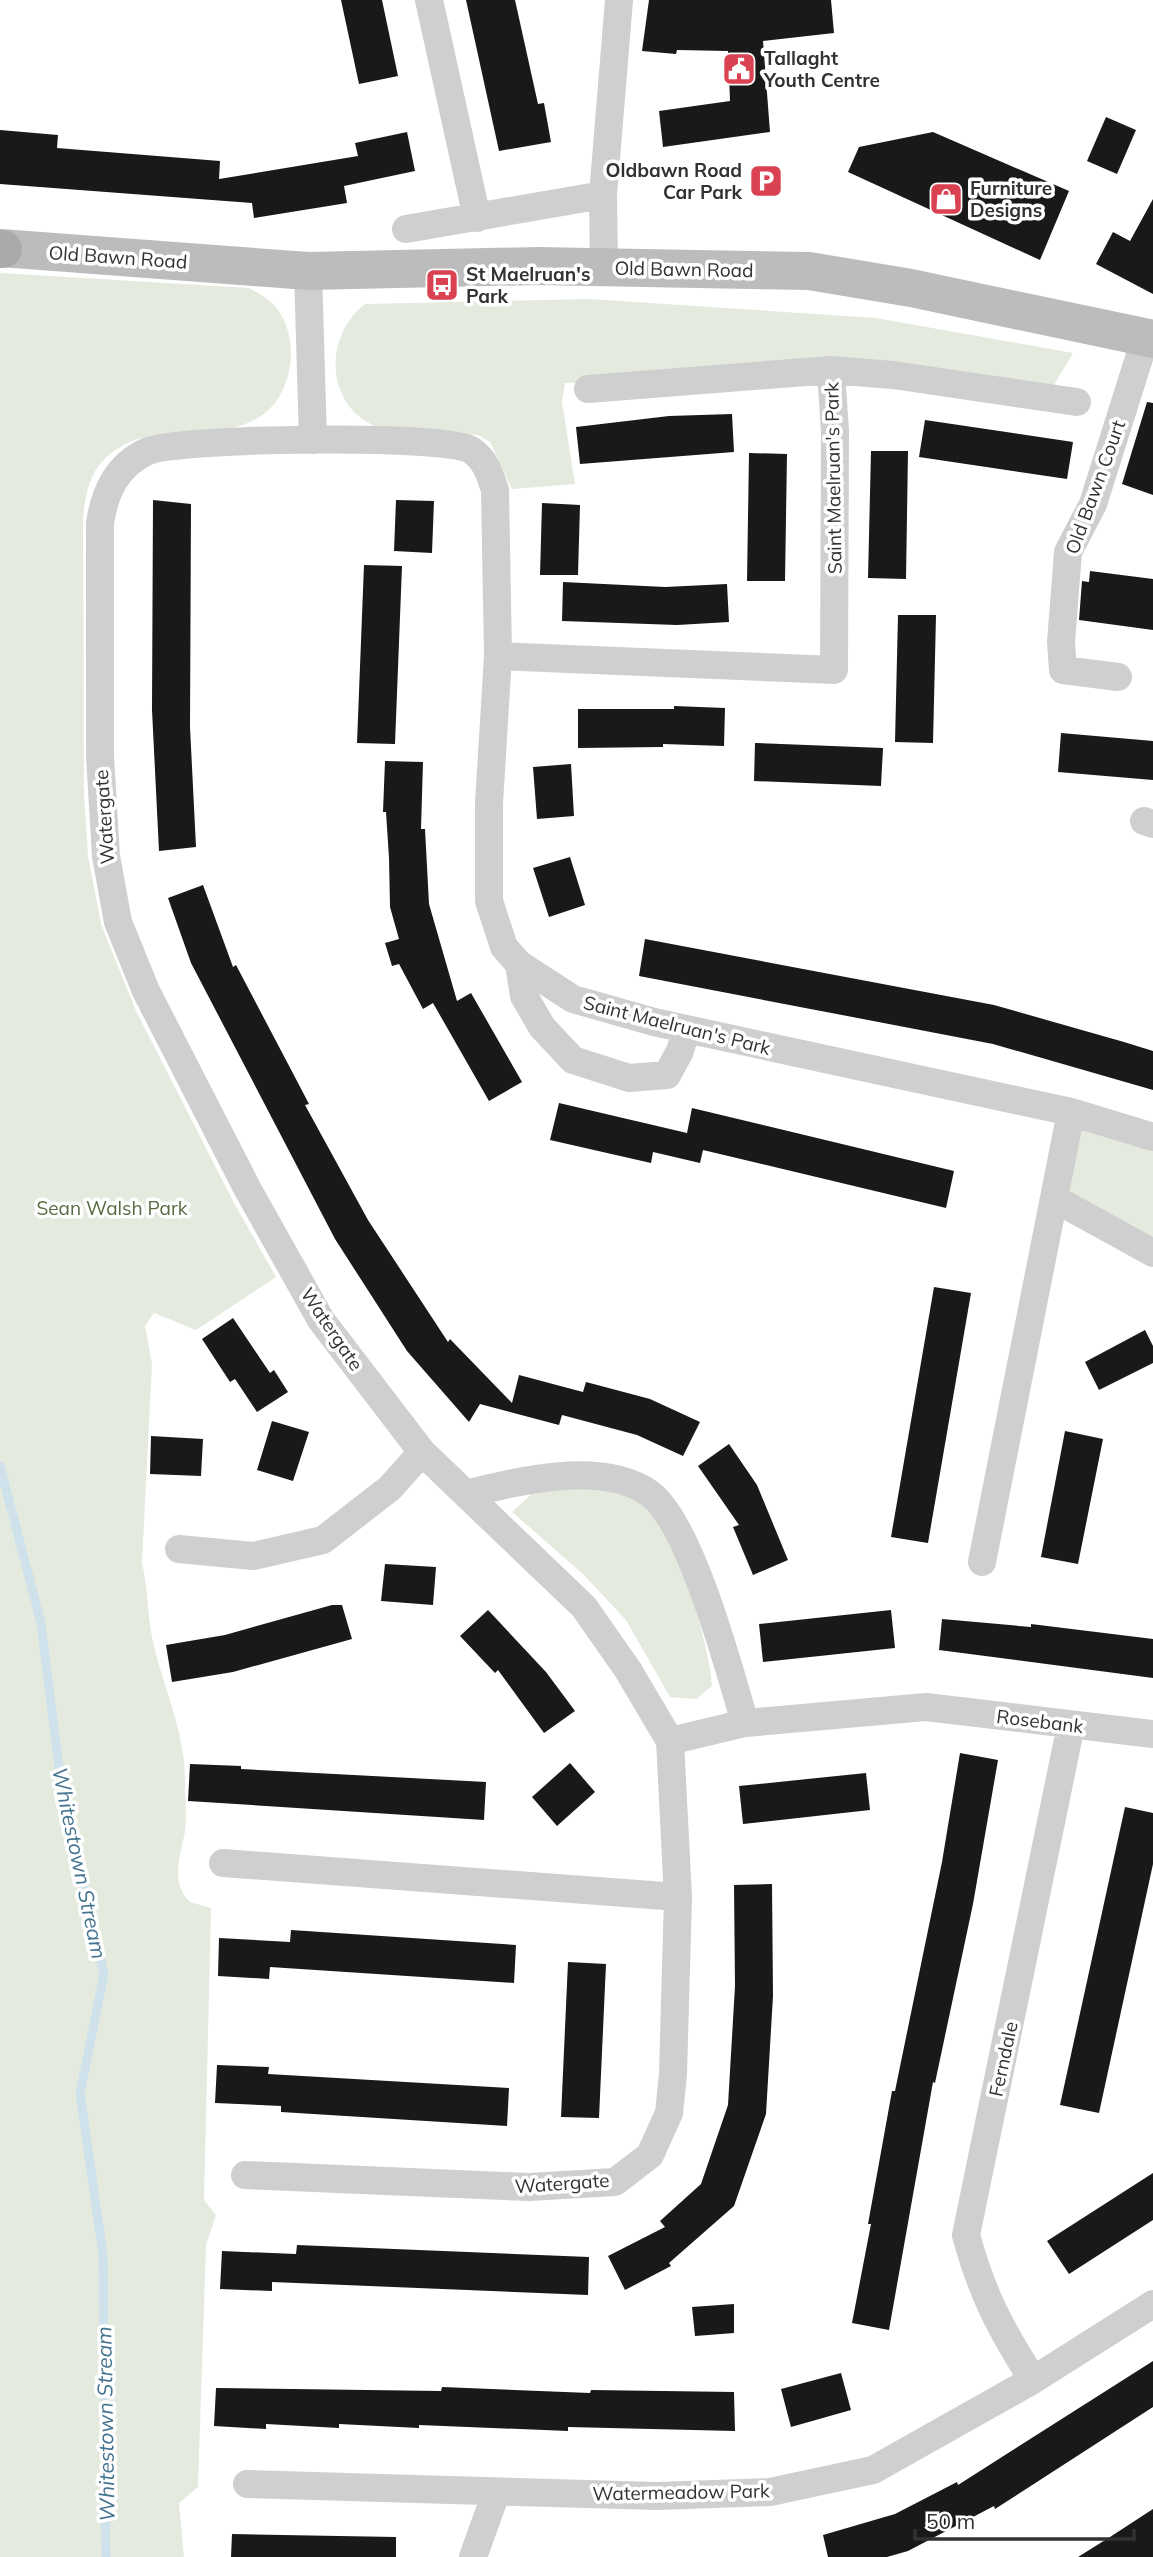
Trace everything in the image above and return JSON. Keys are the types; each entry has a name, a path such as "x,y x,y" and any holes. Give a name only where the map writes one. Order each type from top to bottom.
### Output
{"main road":[{"name":"Old Bawn Road","path":"1,249 308,271 604,267 809,271 911,288 1149,338"}],"street":[{"path":"429,0 477,218"},
{"path":"604,267 603,195 619,0"},
{"path":"406,229 603,195"},
{"path":"308,271 313,440"},
{"name":"Old Bawn Court","path":"1118,677 1063,670 1061,642 1068,552 1093,504 1149,338"},
{"name":"Saint Maelruan's Park","path":"498,656 834,670 835,432 831,370"},
{"name":"Saint Maelruan's Park","path":"588,389 831,370 893,375 1077,402"},
{"name":"Saint Maelruan's Park","path":"313,440 425,442 470,449 486,465 495,490 498,656 489,803 489,901 504,947 519,964 573,999 686,1030 1071,1112 1153,1137"},
{"name":"Watergate","path":"246,2175 529,2188 615,2182 650,2155 669,2113 678,1897 670,1741 628,1670 583,1607 422,1452 321,1320 247,1188 137,972 116,912 106,856 100,756 100,523 110,486 133,459 164,447 313,440"},
{"path":"519,964 524,996 542,1027 573,1060 629,1078 667,1075 680,1051 686,1030"},
{"path":"982,1562 1071,1112"},
{"path":"1055,1199 1153,1252"},
{"path":"179,1549 253,1556 323,1540 390,1488 422,1452"},
{"path":"466,1494 570,1474 617,1480 649,1493 671,1516 719,1636 745,1723 670,1741"},
{"name":"Rosebank","path":"745,1723 926,1707 1153,1734"},
{"name":"Ferndale","path":"1033,2380 1003,2333 980,2286 966,2235 1071,1725"},
{"path":"223,1863 678,1897"},
{"name":"Watermeadow Park","path":"247,2484 657,2496 770,2492 873,2470 1033,2380 1153,2304"},
{"path":"473,2557 496,2493"}],"green space":[{"name":"Sean Walsh Park","path":"0,273 249,288 275,306 283,319 291,349 287,380 281,394 261,416 244,425 227,429 171,433 134,440 108,455 91,479 83,518 84,794 88,856 101,924 136,1011 234,1203 276,1277 196,1330 154,1313 145,1326 152,1364 142,1563 152,1637 182,1746 186,1819 178,1877 190,1902 211,1908 204,2200 216,2215 206,2245 198,2487 179,2503 184,2557 0,2557"},
{"path":"589,299 876,318 1073,353 1048,395 893,375 565,383 562,402 575,484 512,489 490,442 478,435 413,433 377,427 360,417 347,403 339,387 337,351 342,333 352,317 365,304"},
{"path":"1071,1112 1153,1134 1153,1253 1055,1199"},
{"path":"591,1486 640,1501 656,1513 670,1535 694,1602 710,1671 712,1686 696,1699 670,1697 626,1620 583,1574 512,1512 537,1489"}],"building":[{"path":"341,0 382,0 398,76 359,84"},
{"path":"466,0 515,0 538,104 544,103 551,142 499,151"},
{"path":"649,0 831,0 834,33 763,41 770,132 663,147 659,111 730,101 728,51 677,50 676,54 642,51"},
{"path":"1106,117 1136,130 1117,174 1087,161"},
{"path":"0,130 58,135 57,148 220,161 219,179 358,156 355,143 407,132 415,171 344,186 347,203 254,218 252,203 0,184"},
{"path":"933,132 1069,191 1040,260 848,172 859,147"},
{"path":"1153,199 1153,294 1096,264 1113,232 1130,241"},
{"path":"1147,402 1153,403 1153,495 1122,484"},
{"path":"732,414 734,452 580,464 576,427 669,416"},
{"path":"925,420 1073,442 1067,479 919,457"},
{"path":"871,451 908,451 906,579 868,578"},
{"path":"749,453 787,454 785,581 747,581"},
{"path":"153,500 191,504 190,727 196,847 159,851 152,710"},
{"path":"396,500 434,501 432,553 394,551"},
{"path":"542,503 580,505 578,575 540,575"},
{"path":"364,565 402,566 395,744 357,743"},
{"path":"1090,571 1153,579 1153,630 1079,620 1082,581 1089,582"},
{"path":"563,582 665,587 727,584 729,622 677,625 562,621"},
{"path":"898,615 936,615 933,743 895,742"},
{"path":"674,706 725,708 724,746 663,744 663,747 578,748 578,709 674,709"},
{"path":"1061,733 1153,741 1153,780 1058,772"},
{"path":"755,743 883,748 881,786 754,781"},
{"path":"385,761 423,762 421,829 425,829 429,904 457,1001 471,993 522,1082 489,1101 433,1003 423,1009 399,964 392,966 385,943 399,939 390,907 386,812 383,812"},
{"path":"571,764 574,816 537,819 533,767"},
{"path":"570,857 585,905 549,917 533,868"},
{"path":"203,885 233,967 236,965 309,1104 305,1105 368,1220 448,1342 450,1339 512,1403 519,1375 583,1392 586,1382 650,1399 700,1422 683,1456 637,1435 562,1415 559,1425 480,1404 469,1422 407,1351 335,1239 191,963 168,898"},
{"path":"645,939 994,1005 1124,1042 1153,1051 1153,1090 993,1044 639,976"},
{"path":"559,1103 687,1133 692,1108 954,1171 946,1208 703,1150 700,1163 653,1152 651,1163 550,1140"},
{"path":"934,1287 971,1293 928,1543 891,1537"},
{"path":"233,1318 270,1373 274,1370 288,1392 257,1412 235,1379 230,1382 202,1339"},
{"path":"1145,1330 1153,1346 1153,1363 1099,1390 1085,1362"},
{"path":"272,1421 309,1432 293,1481 257,1470"},
{"path":"1065,1431 1103,1439 1078,1564 1041,1557"},
{"path":"151,1436 203,1439 201,1476 150,1474"},
{"path":"729,1444 757,1485 788,1560 753,1575 733,1527 739,1525 698,1466"},
{"path":"385,1564 436,1567 433,1605 381,1601"},
{"path":"332,1605 342,1605 352,1639 233,1672 172,1682 166,1645 225,1635"},
{"path":"488,1610 546,1672 575,1711 544,1733 498,1670 495,1673 460,1636"},
{"path":"891,1610 895,1648 763,1662 759,1624"},
{"path":"942,1619 1031,1627 1031,1624 1153,1639 1153,1678 939,1650"},
{"path":"960,1753 998,1760 973,1904 935,2083 933,2082 889,2330 852,2323 892,2091 895,2091 942,1862"},
{"path":"570,1763 595,1792 557,1826 532,1797"},
{"path":"190,1764 486,1782 484,1820 188,1801"},
{"path":"866,1773 870,1810 743,1824 739,1786"},
{"path":"1125,1807 1153,1813 1153,1864 1099,2113 1060,2105"},
{"path":"772,1884 773,1996 766,2114 734,2206 669,2263 671,2266 625,2290 608,2256 665,2227 660,2221 701,2184 728,2105 735,1986 734,1885"},
{"path":"291,1930 516,1945 514,1983 270,1967 269,1979 218,1976 219,1938 290,1942"},
{"path":"568,1962 606,1964 599,2118 561,2117"},
{"path":"217,2065 269,2067 268,2074 509,2088 507,2126 281,2112 281,2106 215,2103"},
{"path":"1153,2173 1153,2220 1069,2274 1047,2241"},
{"path":"297,2245 589,2257 588,2295 272,2282 272,2291 220,2289 222,2251 296,2254"},
{"path":"734,2304 734,2333 695,2336 692,2307"},
{"path":"1153,2361 1153,2407 995,2509 994,2506 908,2551 887,2557 828,2557 823,2535 895,2514 957,2482 958,2485"},
{"path":"841,2373 851,2410 791,2427 781,2389"},
{"path":"442,2387 590,2393 591,2390 734,2392 735,2431 568,2427 568,2431 339,2424 339,2428 266,2424 266,2429 214,2426 216,2388 441,2391"},
{"path":"1153,2509 1153,2557 1078,2557 1110,2537"},
{"path":"232,2534 396,2537 396,2557 231,2557"}],"waterway":[{"name":"Whitestown Stream","path":"0,1466 41,1623 61,1783 104,1974 80,2093 103,2255 106,2557"}],"place":[{"name":"Tallaght Youth Centre","path":"739,69"},
{"name":"Oldbawn Road Car Park","path":"766,181"},
{"name":"Furniture Designs","path":"946,199"},
{"name":"St Maelruan's Park","path":"442,285"}]}
